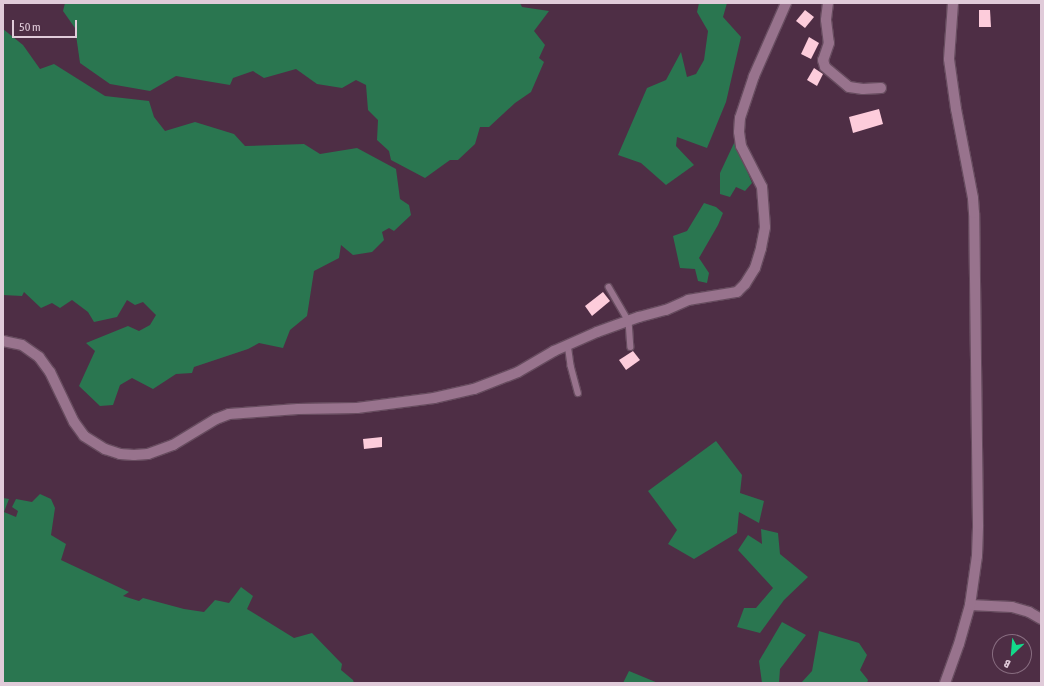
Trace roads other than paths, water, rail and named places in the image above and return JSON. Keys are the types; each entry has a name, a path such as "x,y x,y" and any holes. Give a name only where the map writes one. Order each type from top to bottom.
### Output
{"street":[{"path":"3,341 22,345 40,357 50,372 74,422 84,436 105,449 120,454 134,455 148,454 173,445 216,419 229,414 298,409 357,408 434,398 474,389 518,372 568,344 629,321 666,310 688,300 737,292 745,284 755,268 764,235 763,193 760,181 741,146 739,125 754,76 786,3"},
{"path":"828,3 826,20 829,43 823,60 825,67 849,87 863,89 881,88"},
{"path":"945,683 959,644 970,605 977,556 978,525 974,213 973,198 956,108 949,59 953,3"},
{"path":"970,605 1012,607 1029,612 1041,619"}],"lane":[{"path":"609,287 629,321 631,347"},
{"path":"568,344 578,393"}]}
